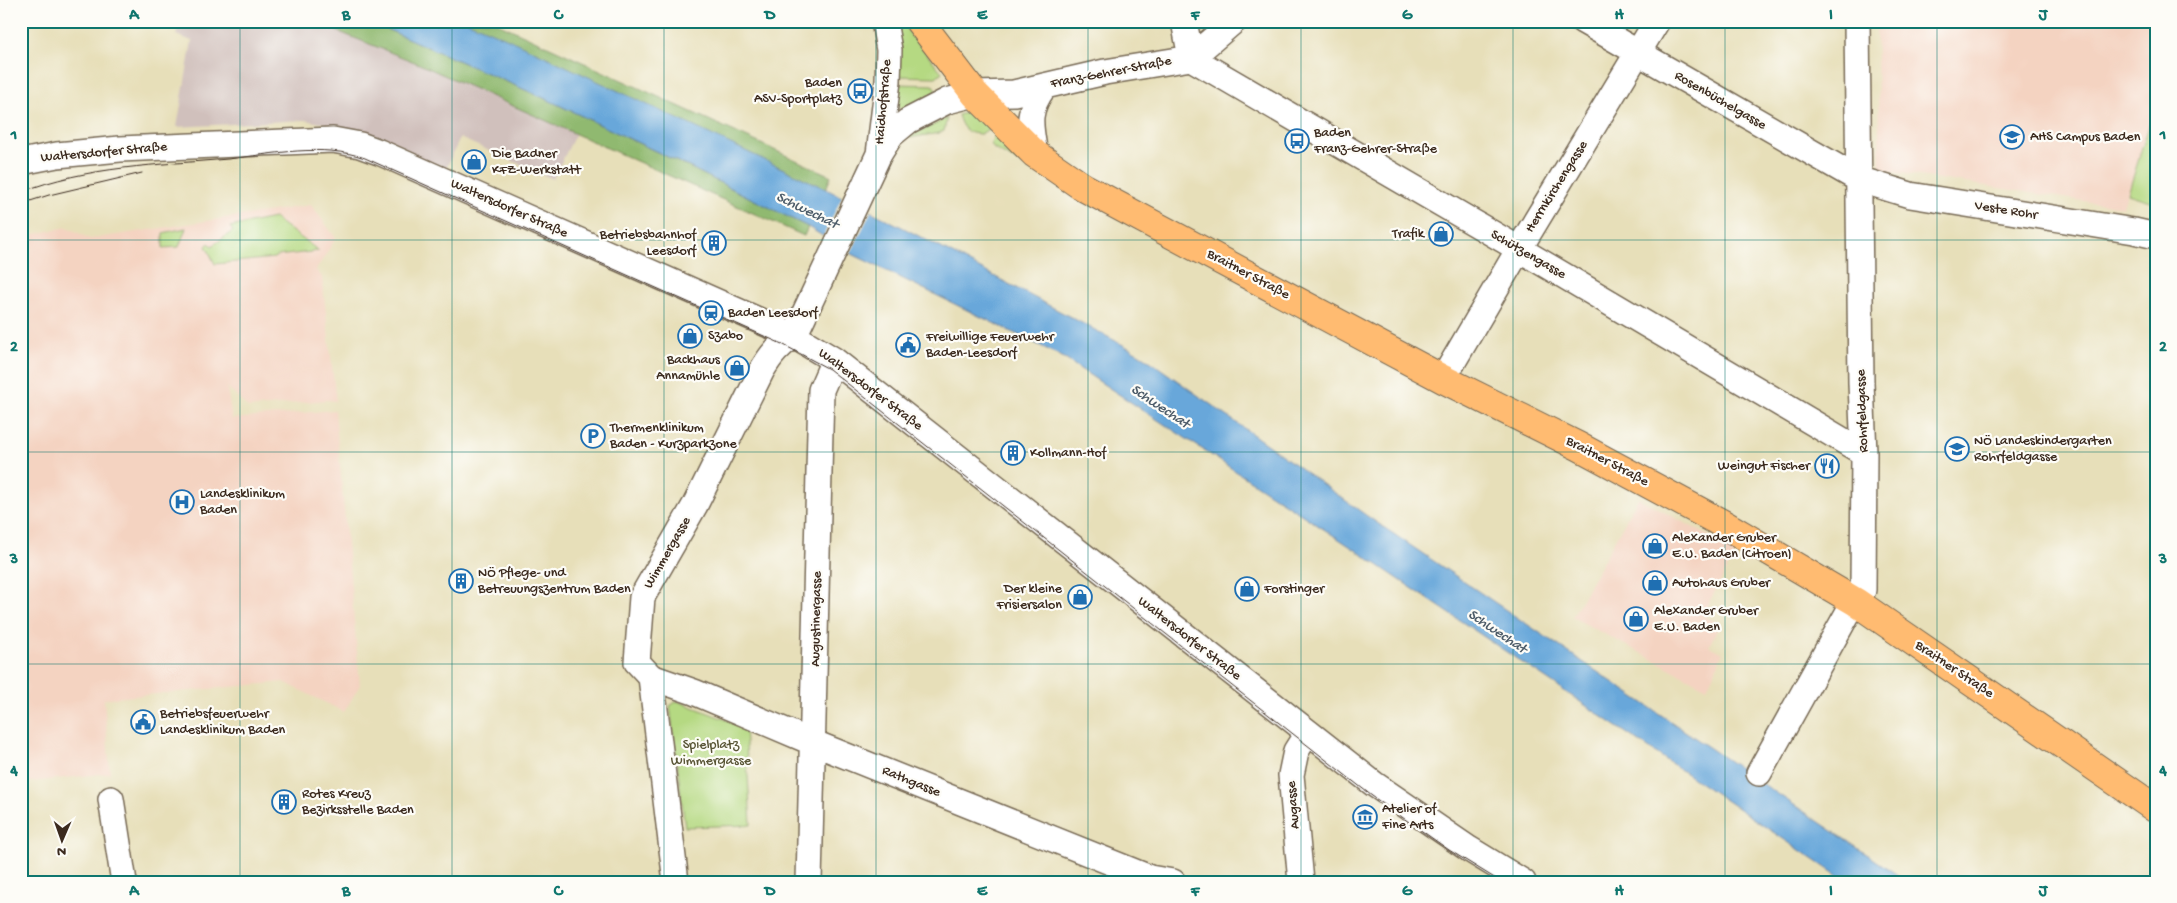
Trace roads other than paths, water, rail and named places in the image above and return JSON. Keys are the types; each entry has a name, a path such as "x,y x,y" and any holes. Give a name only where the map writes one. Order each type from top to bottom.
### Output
{"main road":[{"name":"Braitner Straße","path":"919,21 975,94 1035,154 1083,187 1725,525 1856,602 2156,809"}],"street":[{"name":"Haidhofstraße","path":"880,154 888,81 889,50 884,21"},
{"path":"1184,21 1191,58"},
{"name":"Franz-Gehrer-Straße","path":"880,154 892,135 908,121 947,101 975,94 1014,93 1105,72 1191,58 1234,21"},
{"name":"Rosenbüchelgasse","path":"1583,21 1858,179"},
{"name":"Herrnkirchengasse","path":"1443,378 1657,21"},
{"name":"Rohrfeldgasse","path":"1759,773 1863,590 1864,453 1858,179 1857,21"},
{"name":"Schützengasse","path":"1191,58 1864,453"},
{"path":"1035,154 1030,112 1035,99 1044,86"},
{"name":"Waltersdorfer Straße","path":"21,162 56,155 120,149 333,140 347,142 379,152 794,336 834,360 1308,732 1408,808 1523,882"},
{"path":"794,336 880,154"},
{"name":"Veste Rohr","path":"1858,179 1910,195 2156,236"},
{"name":"Wimmergasse","path":"676,882 651,677 637,662 642,597 691,512 762,370 777,349 794,336"},
{"name":"Augustinergasse","path":"809,882 814,743 821,390 834,360"},
{"name":"Rathgasse","path":"651,677 694,692 814,743 1150,878 1173,882"},
{"name":"Augasse","path":"1301,882 1291,775 1296,751 1308,732"},
{"path":"111,799 124,882"}],"water":[{"name":"Schwechat","path":"368,21 466,21 506,38 826,189 900,226 1140,354 1370,518 1908,882 1847,882 1354,549 1059,355 852,254 808,227 693,169 546,99"}],"tram line":[{"path":"21,192 71,177 123,168 297,151 315,150 349,154 365,158 782,344 829,369 1372,796 1449,850 1501,882"},
{"path":"21,204 49,195 142,173"}],"place":[{"name":"Baden ASV-Sportplatz","path":"860,91"},
{"name":"AHS Campus Baden","path":"2012,137"},
{"name":"Baden Franz-Gehrer-Straße","path":"1297,141"},
{"name":"Die Badner KFZ-Werkstatt","path":"474,162"},
{"name":"Trafik","path":"1441,234"},
{"name":"Betriebsbahnhof Leesdorf","path":"714,243"},
{"name":"Baden Leesdorf","path":"711,313"},
{"name":"Szabo","path":"690,336"},
{"name":"Freiwillige Feuerwehr Baden-Leesdorf","path":"908,345"},
{"name":"Backhaus Annamühle","path":"737,368"},
{"name":"Thermenklinikum Baden - Kurzparkzone","path":"593,436"},
{"name":"NÖ Landeskindergarten Rohrfeldgasse","path":"1957,449"},
{"name":"Kollmann-Hof","path":"1013,453"},
{"name":"Weingut Fischer","path":"1827,466"},
{"name":"Landesklinikum Baden","path":"182,502"},
{"name":"Alexander Gruber E.U. Baden (Citroen)","path":"1655,546"},
{"name":"NÖ Pflege- und Betreuungszentrum Baden","path":"461,581"},
{"name":"Autohaus Gruber","path":"1655,583"},
{"name":"Forstinger","path":"1247,589"},
{"name":"Der kleine Frisiersalon","path":"1080,597"},
{"name":"Alexander Gruber E.U. Baden","path":"1636,619"},
{"name":"Betriebsfeuerwehr Landesklinikum Baden","path":"143,722"},
{"name":"Rotes Kreuz Bezirksstelle Baden","path":"284,802"},
{"name":"Atelier of Fine Arts","path":"1365,817"}],"park label":[{"name":"Spielplatz Wimmergasse","path":"711,754"}]}
